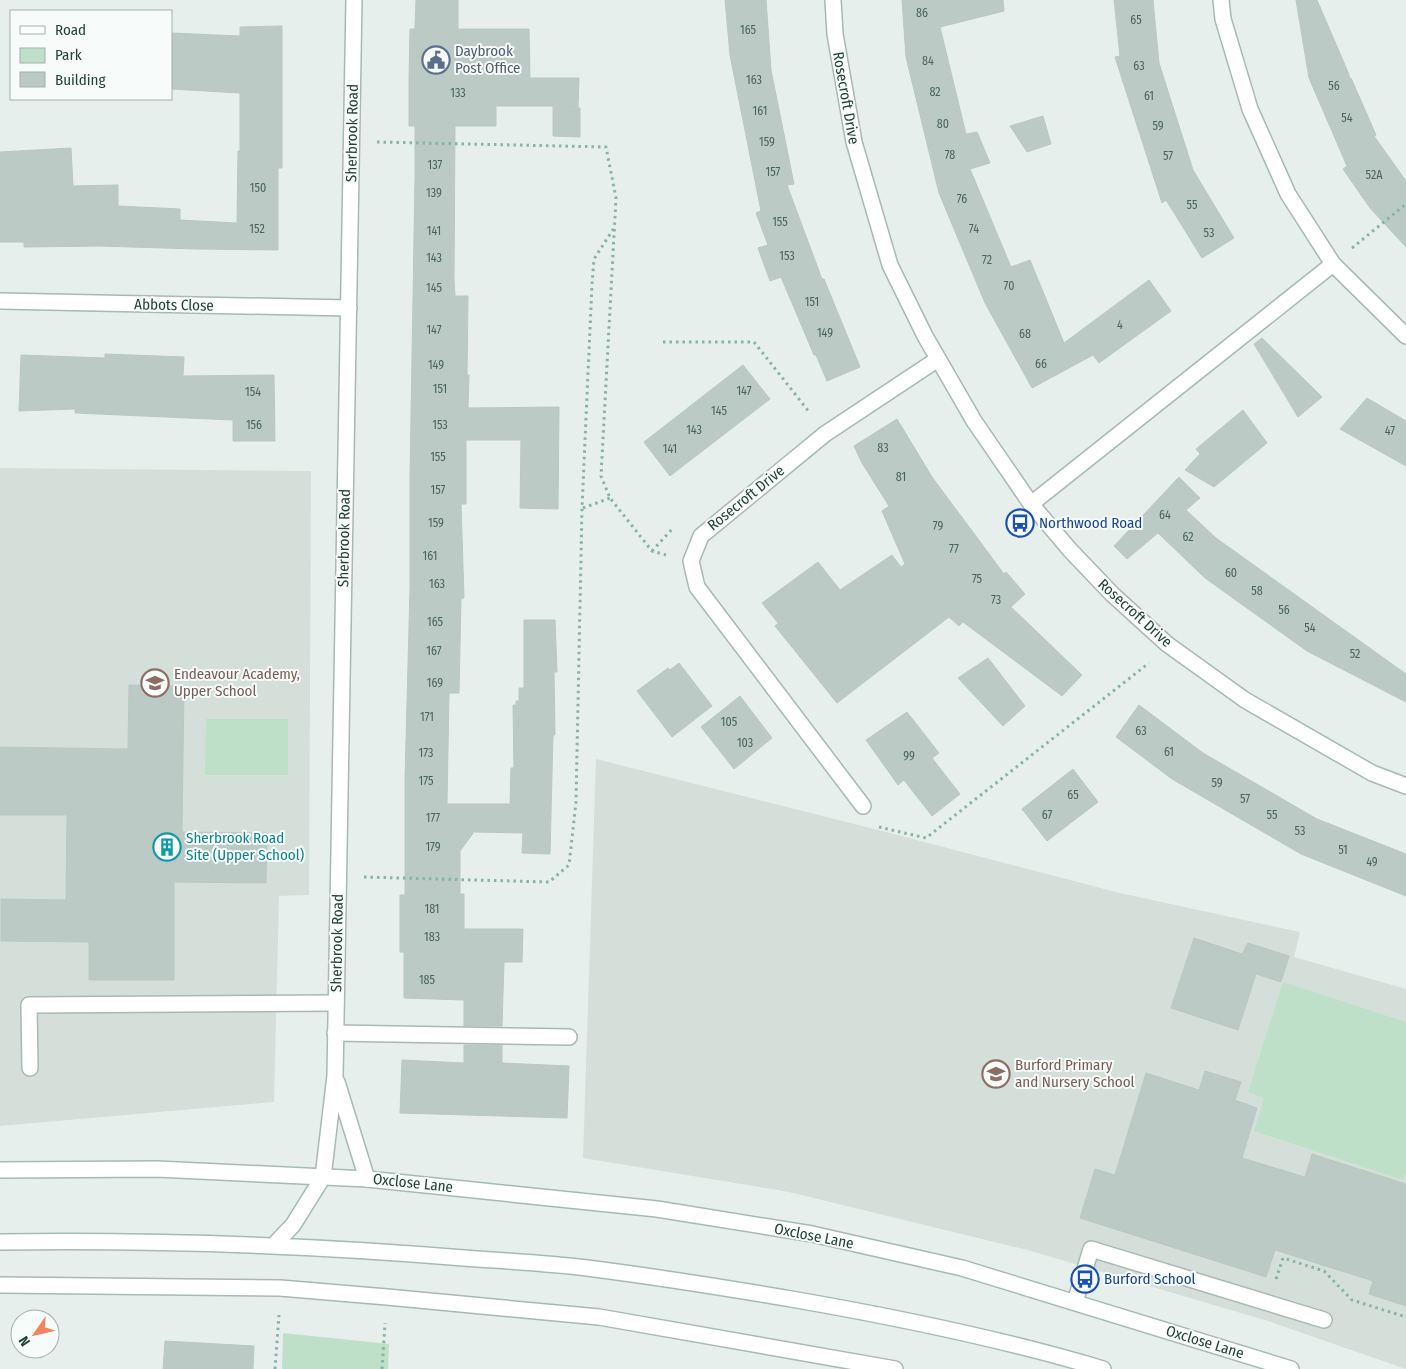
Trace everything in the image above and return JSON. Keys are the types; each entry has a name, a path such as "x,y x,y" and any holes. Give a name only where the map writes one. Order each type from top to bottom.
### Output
{"street":[{"name":"Sherbrook Road","path":"323,1177 335,1076 354,0"},
{"name":"Rosecroft Drive","path":"833,0 835,34 854,142 890,265 938,359 974,421 1031,504 1070,550 1112,594 1167,644 1245,700 1372,773 1406,786"},
{"path":"1221,0 1224,19 1250,109 1288,194 1333,264 1406,336"},
{"path":"1031,504 1333,264"},
{"name":"Abbots Close","path":"0,302 349,308"},
{"name":"Rosecroft Drive","path":"691,561 701,536 825,434 938,359"},
{"path":"691,561 697,588 862,806"},
{"path":"30,1068 29,1005 336,1003"},
{"path":"336,1033 569,1037"},
{"name":"Sherbrook Road","path":"335,1076 367,1179"},
{"name":"Oxclose Lane","path":"0,1170 157,1169 367,1179 657,1209 812,1234 962,1268 1291,1369"},
{"path":"273,1246 293,1225 323,1177"},
{"path":"0,1242 56,1241 273,1246 414,1254 585,1268 715,1286 852,1310 964,1332 1103,1369"},
{"path":"1075,1302 1091,1249 1324,1320"},
{"path":"0,1286 280,1288 387,1297 599,1317 895,1369"}],"path":[{"path":"352,142 606,147 616,198 601,476 610,498 652,551 691,561"},
{"path":"1333,264 1406,204"},
{"path":"338,876 548,882 569,865 576,802 582,508 594,259 614,228"},
{"path":"663,342 754,342 815,419"},
{"path":"582,508 610,498"},
{"path":"862,806 864,823 926,838 1153,660 1167,644"},
{"path":"1269,1303 1283,1258 1324,1271 1352,1300 1406,1317"},
{"path":"275,1369 280,1288"},
{"path":"382,1369 387,1297"}],"shaded area":[{"name":"Endeavour Academy, Upper School","path":"0,468 311,471 309,895 279,896 274,1102 0,1126"},
{"name":"Burford Primary and Nursery School","path":"596,759 1120,893 1300,932 1294,957 1406,989 1406,1369 1268,1321 1031,1251 789,1192 583,1158"}],"green space":[{"path":"206,719 288,719 288,775 205,775"},
{"path":"1283,982 1406,1022 1406,1173 1404,1180 1254,1131 1264,1098 1248,1092"},
{"path":"283,1333 389,1344 388,1369 282,1369"}],"building":[{"path":"416,0 458,0 458,29 529,29 530,78 579,78 578,107 567,107 580,108 580,137 553,136 553,106 496,106 496,126 455,126 454,280 455,296 468,296 468,408 559,407 558,509 520,508 521,440 466,440 466,504 461,504 464,598 461,598 459,693 449,693 447,804 510,804 511,768 514,768 513,705 516,705 516,701 519,701 519,688 524,688 524,620 555,620 557,672 554,672 555,735 553,735 550,854 522,853 523,833 474,832 460,851 460,894 464,894 464,929 523,929 522,962 504,962 502,1026 464,1026 464,1000 404,998 404,952 400,952 400,895 405,895 405,779 410,588 415,178 415,126 409,126 409,80 410,29 415,29"},
{"path":"725,0 766,0 771,70 794,184 787,185 822,279 824,279 860,367 827,381 781,277 770,281 758,248 768,245 756,213 761,211 730,55"},
{"path":"902,0 1003,0 1004,11 940,27 966,134 977,132 990,163 970,169 1011,267 1030,260 1064,343 1149,280 1171,311 1099,363 1093,355 1032,388 985,303 939,193 906,57"},
{"path":"1114,0 1153,0 1159,63 1193,170 1234,238 1202,258 1166,200 1162,203 1115,57 1120,56"},
{"path":"1296,0 1317,0 1376,135 1374,136 1406,181 1406,247 1370,208 1343,169 1347,166 1309,78"},
{"path":"282,26 282,168 278,168 278,250 99,246 24,247 24,242 0,242 0,152 71,148 73,186 118,185 118,206 180,209 180,220 237,223 240,93 172,89 172,33 240,36 240,27"},
{"path":"1043,116 1051,144 1027,152 1010,126"},
{"path":"1262,338 1322,397 1298,417 1254,344"},
{"path":"105,354 184,357 183,376 274,375 275,441 233,441 233,420 75,413 75,409 19,411 21,355 105,358"},
{"path":"743,365 770,399 670,476 644,442"},
{"path":"1367,398 1406,421 1406,466 1340,429"},
{"path":"1243,410 1267,443 1214,487 1185,470 1200,454 1196,449"},
{"path":"897,419 932,477 1004,574 1006,572 1025,594 1011,607 1082,675 1062,696 963,622 959,626 949,617 837,703 775,626 778,623 762,603 818,562 840,590 892,555 901,567 905,564 882,511 889,506 862,463 854,446"},
{"path":"1179,477 1200,498 1186,510 1216,538 1406,674 1406,702 1307,651 1205,578 1158,533 1127,559 1114,546"},
{"path":"988,658 1025,706 1003,726 958,678"},
{"path":"679,663 712,706 672,737 637,691 668,668 670,670"},
{"name":"Sherbrook Road Site (Upper School)","path":"129,685 184,686 182,832 267,833 266,883 174,882 174,980 89,980 89,942 1,941 1,899 66,900 67,815 0,815 0,747 128,749"},
{"path":"740,696 772,738 734,769 701,727"},
{"path":"1139,705 1203,753 1317,819 1406,854 1406,896 1301,854 1172,779 1116,737"},
{"path":"907,712 939,753 932,758 960,794 932,816 904,780 898,785 866,740"},
{"path":"1073,769 1098,802 1047,841 1022,809"},
{"path":"1194,938 1242,954 1248,943 1289,956 1281,982 1256,974 1238,1030 1171,1008"},
{"path":"464,1045 502,1045 502,1063 569,1066 567,1118 400,1113 402,1060 464,1063"},
{"path":"1205,1071 1241,1082 1235,1100 1257,1108 1242,1158 1305,1177 1312,1154 1406,1184 1406,1306 1369,1294 1373,1281 1275,1250 1266,1277 1080,1218 1095,1169 1115,1175 1146,1073 1199,1090"},
{"path":"165,1341 254,1346 253,1369 163,1369"}],"place":[{"name":"Daybrook Post Office","path":"436,60"},
{"name":"Northwood Road","path":"1020,523"},
{"name":"Endeavour Academy, Upper School","path":"155,683"},
{"name":"Sherbrook Road Site (Upper School)","path":"167,847"},
{"name":"Burford Primary and Nursery School","path":"996,1074"},
{"name":"Burford School","path":"1085,1279"}]}
